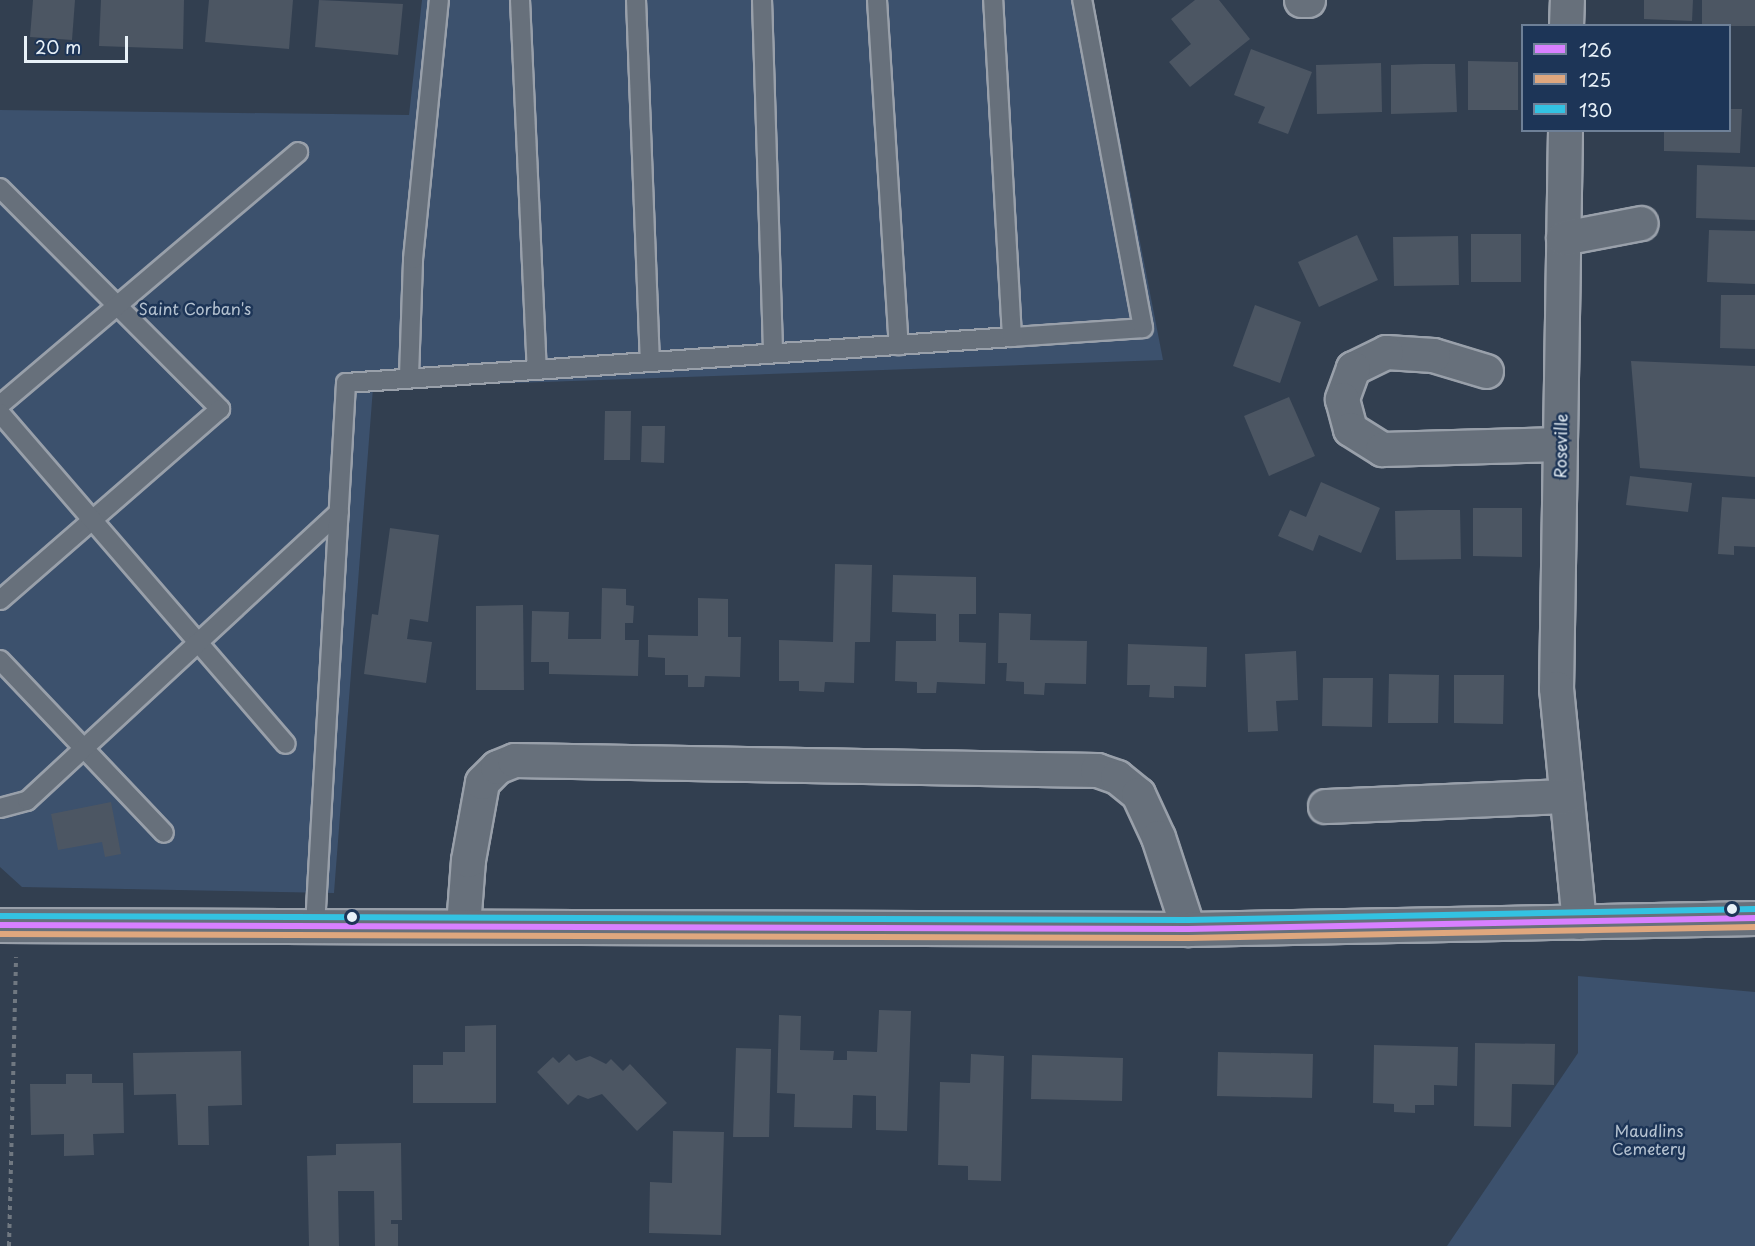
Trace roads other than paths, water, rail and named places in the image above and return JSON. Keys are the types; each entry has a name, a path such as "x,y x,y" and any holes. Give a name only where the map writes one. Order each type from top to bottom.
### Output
{"street":[{"path":"1301,0 1308,0"},
{"path":"1566,24 1567,0"},
{"name":"Roseville","path":"1565,132 1556,688 1579,922"},
{"path":"1563,238 1641,223"},
{"path":"1486,371 1433,355 1386,352 1353,368 1342,399 1350,429 1382,449 1560,444"},
{"path":"463,926 468,860 482,782 497,767 514,760 1097,770 1117,777 1138,794 1158,837 1188,929"},
{"path":"1325,806 1566,796"},
{"path":"8,936 315,926 1188,929 1755,918"}],"lane":[{"path":"409,376 412,259 439,0"},
{"path":"520,0 537,368"},
{"path":"636,0 650,361"},
{"path":"762,0 773,353"},
{"path":"877,0 899,345"},
{"path":"993,0 1012,338"},
{"path":"315,926 346,383 409,376 1143,328 1082,0"},
{"path":"0,405 298,152"},
{"path":"0,188 114,306 220,409 0,600"},
{"path":"0,413 286,744"},
{"path":"0,808 27,801 339,512"},
{"path":"0,660 164,833"}],"park label":[{"name":"Saint Corban's","path":"195,308"},
{"name":"Maudlins Cemetery","path":"1649,1139"}]}
